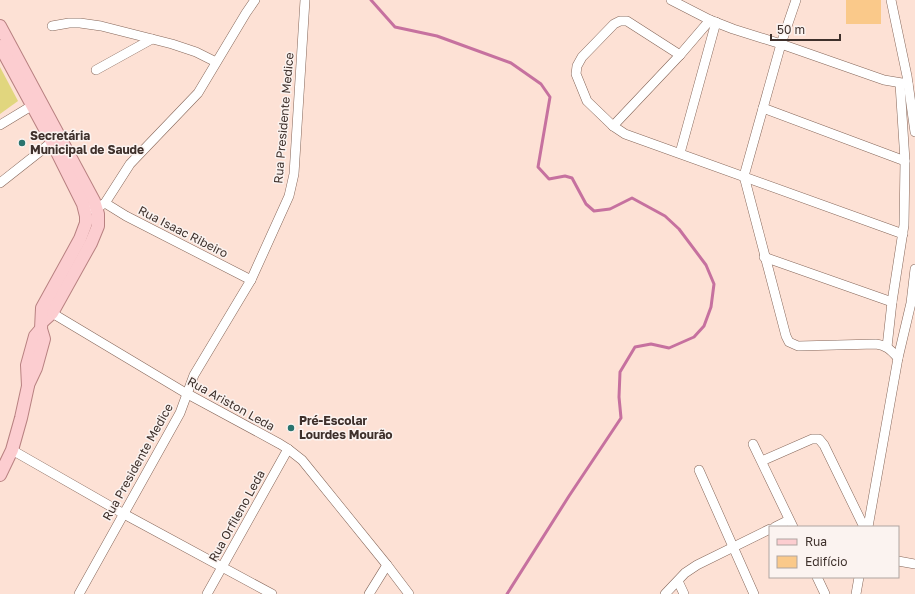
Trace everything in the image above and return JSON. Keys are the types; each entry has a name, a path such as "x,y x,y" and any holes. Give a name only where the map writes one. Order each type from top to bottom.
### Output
{"main road":[{"path":"0,26 96,210 98,226 90,243 47,311"},
{"path":"0,46 52,142 96,210"},
{"path":"0,475 12,450 21,418 28,386 27,365 34,336 41,325 84,231 86,223 96,210"}],"street":[{"path":"96,210 130,164 198,94 216,62 255,0"},
{"name":"Rua Presidente Medice","path":"79,594 180,413 194,374 251,280 284,208 294,174 305,0"},
{"path":"671,0 713,21 884,80 908,80"},
{"path":"796,0 781,44 744,176 764,257 786,336 792,344 798,346 876,344 887,347 898,358"},
{"path":"890,0 908,80 915,132"},
{"path":"680,55 623,20 614,24 582,57 577,66 576,74 585,98 590,104 613,126 632,137 903,234"},
{"path":"613,126 713,21"},
{"path":"680,153 713,21"},
{"path":"52,26 69,23 90,24 182,47 216,62"},
{"path":"96,70 152,39"},
{"path":"887,347 892,302 903,234 908,80"},
{"path":"0,125 33,105"},
{"path":"763,108 905,161"},
{"path":"0,183 52,142"},
{"name":"Rua Isaac Ribeiro","path":"96,210 126,216 251,280"},
{"path":"764,257 892,302"},
{"path":"868,526 898,358 913,303 915,269"},
{"name":"Rua Ariston Leda","path":"47,311 187,394 288,449 302,460 409,594"},
{"path":"762,461 812,439 819,439 824,445 864,526"},
{"path":"753,444 791,523 778,526"},
{"name":"Rua Orfileno Leda","path":"207,594 288,449"},
{"path":"12,450 124,514 272,594"},
{"path":"699,470 732,548 754,594"},
{"path":"665,594 697,564 769,530"},
{"path":"899,561 915,564"},
{"path":"369,594 387,565"},
{"path":"817,578 825,594"},
{"path":"856,594 859,578"},
{"path":"678,581 684,594"}],"shaded area":[{"path":"0,67 18,101 0,114"}],"building":[{"path":"846,0 881,0 881,24 846,24"}],"waterway":[{"path":"371,0 395,27 437,36 511,63 541,84 550,97 538,167 549,179 565,176 572,178 586,204 594,211 610,209 632,198 665,216 679,229 706,265 714,284 711,307 704,326 694,337 669,348 651,344 635,347 620,372 619,397 621,418 569,496 507,594"}],"place":[{"name":"Secretária Municipal de Saude","path":"22,143"},
{"name":"Pré-Escolar Lourdes Mourão","path":"291,428"}]}
